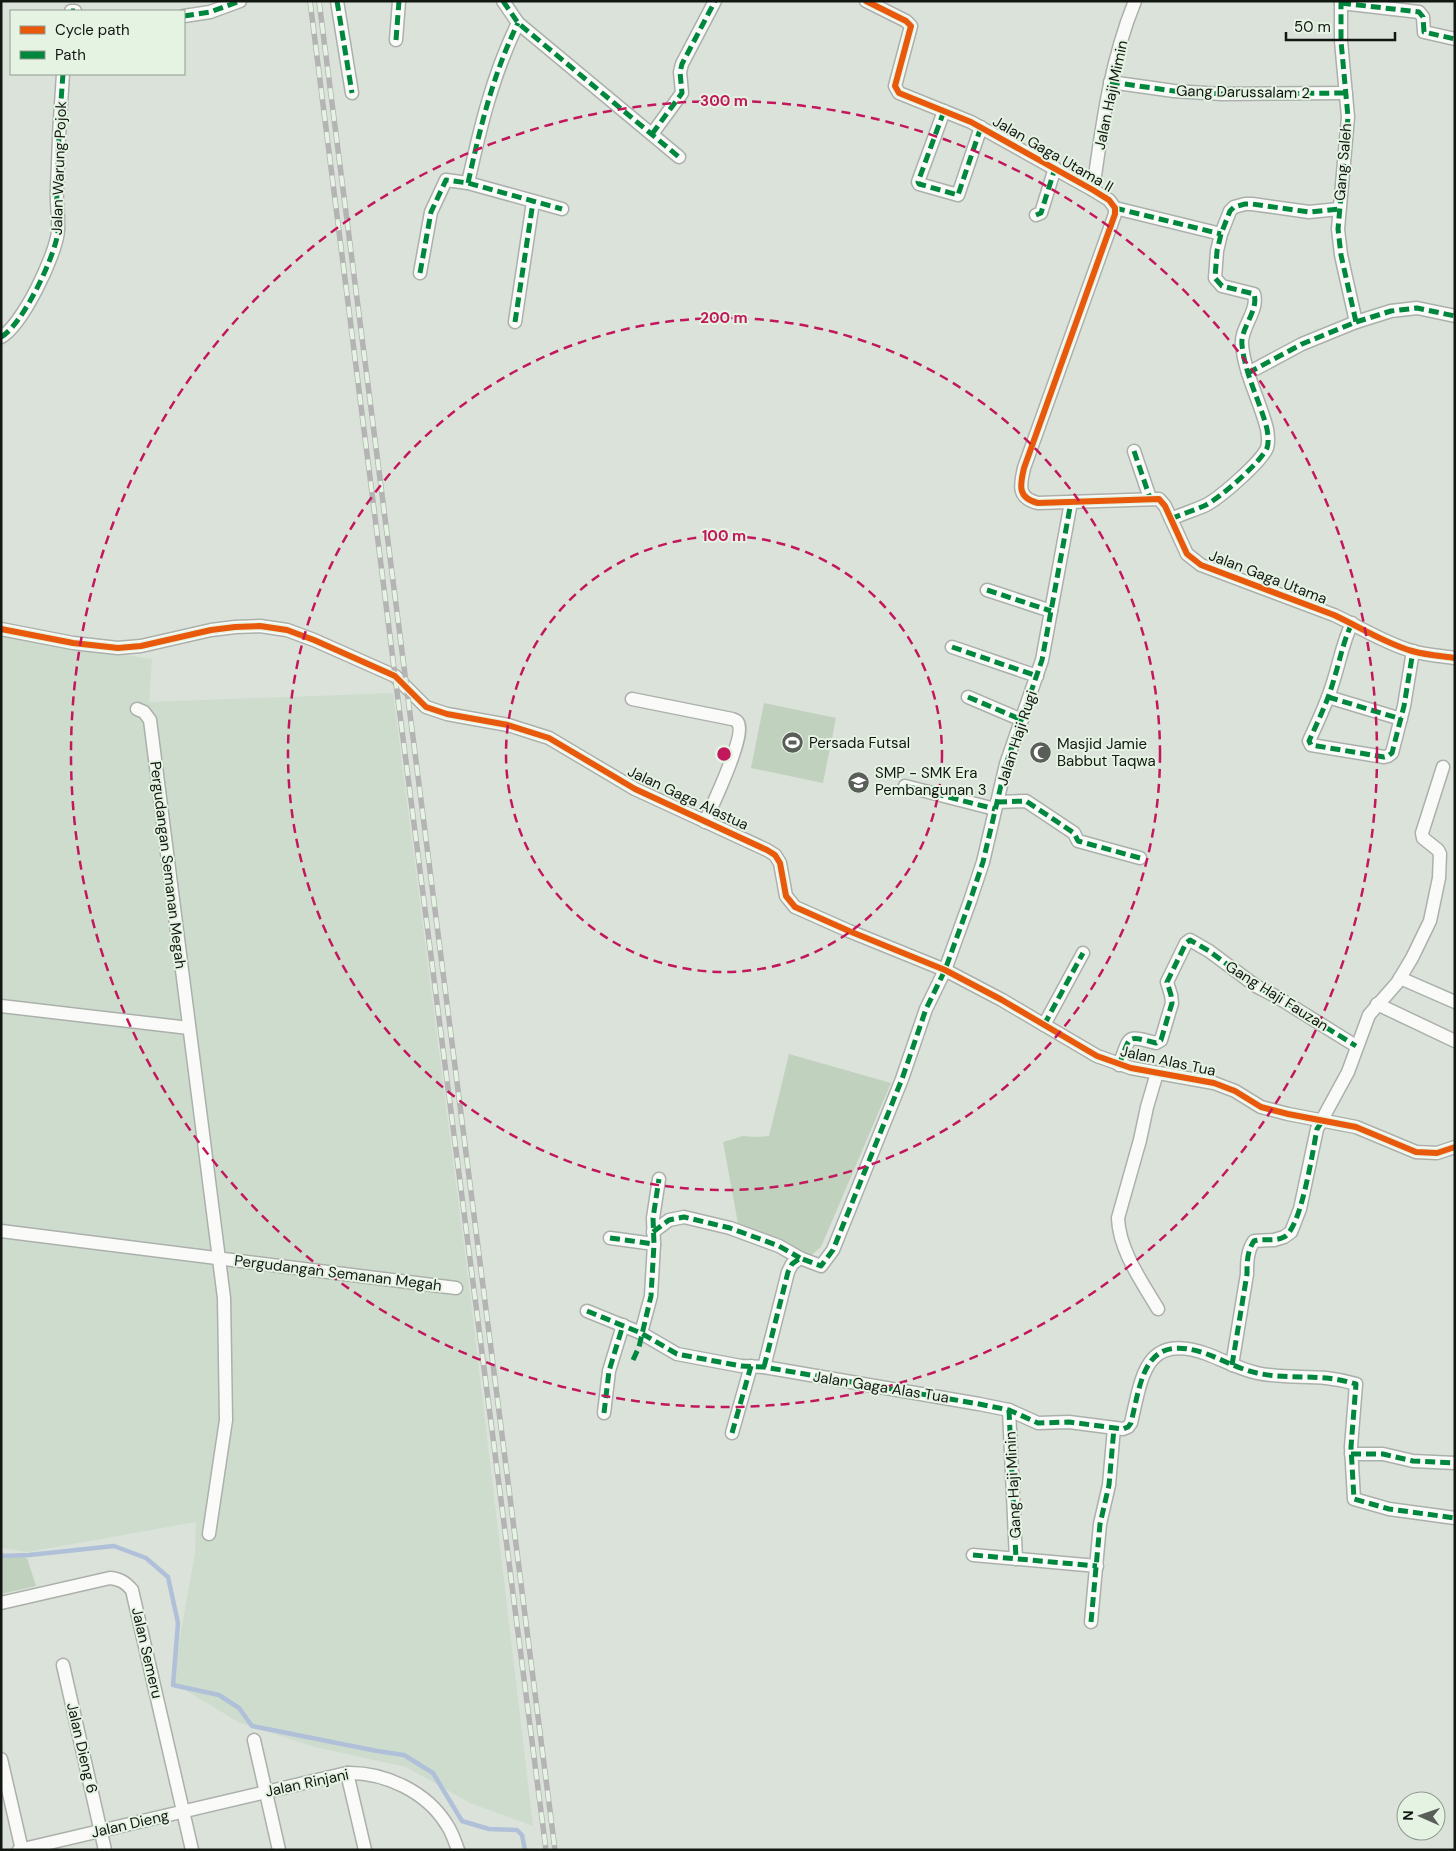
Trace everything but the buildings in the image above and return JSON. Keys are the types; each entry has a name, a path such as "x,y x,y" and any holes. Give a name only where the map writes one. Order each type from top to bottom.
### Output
{"street":[{"path":"185,16 210,12 240,1"},
{"path":"337,1 352,93"},
{"path":"396,40 399,1"},
{"path":"503,1 518,23 679,157"},
{"path":"652,134 682,93 680,72 682,64 715,1"},
{"name":"Jalan Gaga Utama II","path":"866,1 906,21 911,26 895,86 899,93 981,127 1093,190 1109,200 1116,208 1032,444 1020,483 1022,492 1033,502 1071,502"},
{"name":"Jalan Haji Mimin","path":"1093,190 1110,82 1135,1"},
{"path":"1341,2 1419,12 1423,17 1424,32 1455,39"},
{"name":"Gang Saleh","path":"1341,2 1341,33 1348,116 1338,229 1341,255 1356,322"},
{"path":"468,183 481,123 507,46 518,23"},
{"name":"Jalan Warung Pojok","path":"1,337 13,328 29,301 54,249 58,230 56,195 63,75"},
{"name":"Gang Darussalam 2","path":"1110,82 1174,91 1222,94 1346,93"},
{"path":"944,111 918,182 919,184 958,195 981,127"},
{"path":"1036,215 1041,213 1055,168"},
{"path":"420,273 431,212 443,182 448,179 562,209"},
{"path":"516,322 533,202"},
{"path":"1171,519 1208,504 1234,484 1260,459 1268,445 1267,429 1248,373 1242,338 1255,298 1252,292 1222,286 1215,278 1217,251 1230,211 1239,205 1252,204 1309,212 1339,209"},
{"path":"1116,208 1221,234"},
{"path":"1248,373 1302,344 1356,322 1391,312 1417,308 1455,316"},
{"path":"1071,502 1150,498 1134,451"},
{"name":"Jalan Gaga Utama","path":"1150,498 1159,498 1163,502 1187,554 1201,565 1352,623 1365,632 1412,651 1455,658"},
{"name":"Jalan Haji Rugi","path":"800,1258 821,1266 833,1250 902,1079 926,1009 945,970 983,862 1006,764 1042,660 1071,502"},
{"path":"987,590 1051,611"},
{"path":"1352,623 1340,653 1328,697 1309,741 1311,745 1388,756 1395,748 1412,651"},
{"name":"Jalan Gaga Alastua","path":"1,629 73,643 118,648 141,646 218,629 260,626 287,630 395,676 426,707 447,714 508,725 549,738 635,789 751,842 774,855 782,870 786,896 795,907 849,932 945,970"},
{"path":"952,647 1037,676"},
{"path":"968,697 1022,720"},
{"path":"1328,697 1401,719"},
{"path":"632,699 732,719 739,724 738,741 705,822"},
{"name":"Pergudangan Semanan Megah","path":"137,709 144,712 150,720 224,1308 226,1420 209,1534"},
{"path":"1232,1365 1246,1283 1247,1259 1251,1245 1254,1241 1260,1239 1274,1240 1284,1237 1291,1232 1300,1209 1317,1129 1348,1072 1369,1015 1400,978 1430,921 1439,878 1440,854 1438,850 1423,838 1422,833 1443,766"},
{"path":"905,786 996,806 1026,801 1074,833 1078,841 1140,858"},
{"name":"Gang Haji Fauzan","path":"1119,1065 1128,1042 1132,1038 1136,1037 1156,1043 1161,1040 1172,1003 1167,982 1186,943 1190,940 1209,951 1256,986 1356,1046"},
{"path":"1044,1025 1083,953"},
{"name":"Jalan Alas Tua","path":"945,970 1097,1056 1119,1065 1214,1083 1234,1091 1261,1107 1356,1127 1416,1152 1437,1153 1455,1146"},
{"path":"1400,978 1455,1002"},
{"path":"1377,1004 1455,1041"},
{"path":"1,1006 189,1028"},
{"path":"1157,1073 1118,1218 1118,1226 1123,1245 1158,1309"},
{"path":"641,1333 651,1296 653,1218 659,1179"},
{"path":"610,1238 653,1238 670,1220 684,1217 730,1228 779,1246 800,1258 792,1264 788,1272 758,1366 732,1433"},
{"name":"Pergudangan Semanan Megah","path":"1,1231 456,1288"},
{"name":"Jalan Gaga Alas Tua","path":"587,1311 641,1333 677,1354 741,1366 758,1366 937,1396 1009,1410"},
{"path":"604,1413 610,1371 623,1325"},
{"path":"1009,1410 1038,1423 1069,1422 1123,1429 1131,1423 1142,1377 1151,1360 1165,1349 1187,1348 1257,1373 1325,1378 1356,1384 1351,1454 1354,1499 1389,1509 1455,1518"},
{"name":"Gang Haji Minin","path":"1009,1410 1016,1559"},
{"path":"1091,1622 1100,1524 1109,1485 1114,1428"},
{"path":"1351,1454 1383,1454 1413,1461 1455,1463"},
{"path":"974,1555 1097,1566"},
{"name":"Jalan Semeru","path":"1,1604 110,1578 118,1579 132,1590 192,1850"},
{"name":"Jalan Dieng 6","path":"63,1665 105,1850"},
{"path":"254,1740 279,1850"},
{"path":"1,1759 21,1850"},
{"name":"Jalan Rinjani","path":"184,1811 348,1773 365,1772 402,1784 427,1802 447,1824 458,1850"},
{"path":"348,1773 365,1850"},
{"name":"Jalan Dieng","path":"21,1850 184,1811"}],"shaded area":[{"path":"1,632 96,651 152,659 149,702 393,693 470,1293 533,1826 470,1803 406,1767 315,1747 240,1723 172,1682 195,1553 196,1522 28,1552 1,1548"},
{"name":"Persada Futsal","path":"764,703 836,718 823,783 751,768"},
{"path":"789,1054 891,1083 821,1247 809,1257 793,1256 741,1240 723,1142 743,1136 769,1136"},
{"path":"1,1553 27,1558 36,1586 1,1594"}],"waterway":[{"path":"1,1556 114,1546 146,1558 168,1577 178,1623 173,1685 219,1695 239,1708 252,1726 404,1755 433,1773 462,1821 489,1829 517,1830 522,1835 525,1850"}],"railway":[{"path":"310,1 546,1850"},
{"path":"319,1 555,1850"}],"marked path":[{"path":"185,16 210,12 240,1"},
{"path":"337,1 352,93"},
{"path":"396,40 399,1"},
{"path":"503,1 518,23 679,157"},
{"path":"652,134 682,93 680,72 682,64 715,1"},
{"path":"1248,373 1302,344 1356,322 1341,255 1338,229 1348,117 1341,41 1341,1"},
{"path":"1341,3 1419,12 1423,17 1424,32 1455,39"},
{"path":"468,183 494,82 518,23"},
{"path":"1,337 9,330 28,305 45,272 56,242 58,231 59,131 63,75"},
{"path":"1110,82 1174,91 1222,94 1346,93"},
{"path":"944,111 918,182 919,184 958,195 981,127"},
{"path":"1036,215 1041,213 1055,168"},
{"path":"420,273 431,212 446,180 468,183 562,209"},
{"path":"515,322 533,202"},
{"path":"1171,519 1206,505 1221,495 1257,462 1268,446 1267,429 1246,367 1242,345 1244,332 1254,307 1254,294 1222,286 1215,278 1217,251 1230,211 1234,207 1245,204 1309,212 1339,209"},
{"path":"1115,208 1221,234"},
{"path":"1356,322 1391,311 1417,308 1455,316"},
{"path":"1134,451 1150,498"},
{"path":"764,1367 788,1272 792,1264 800,1258 821,1266 833,1250 902,1079 926,1009 945,970 970,901 983,862 1006,764 1042,660 1071,502"},
{"path":"987,590 1051,611"},
{"path":"1352,623 1329,695 1309,741 1311,745 1384,757 1392,753 1404,706 1413,651"},
{"path":"952,647 1037,676"},
{"path":"968,697 1022,720"},
{"path":"1328,697 1401,719"},
{"path":"905,786 995,809"},
{"path":"997,802 1026,801 1074,833 1078,841 1140,858"},
{"path":"1119,1065 1130,1040 1139,1039 1156,1043 1161,1040 1172,1003 1167,982 1186,943 1190,940 1209,951 1256,986 1356,1046"},
{"path":"1044,1025 1083,953"},
{"path":"1232,1365 1250,1249 1254,1241 1273,1240 1284,1237 1290,1231 1301,1205 1317,1129 1323,1120"},
{"path":"633,1360 639,1347 651,1296 654,1244 653,1218 659,1179"},
{"path":"653,1232 669,1220 684,1217 730,1228 779,1246 800,1258"},
{"path":"610,1238 654,1244"},
{"path":"587,1311 641,1333 677,1354 979,1404 1009,1410 1038,1423 1069,1422 1123,1429 1128,1427 1131,1423 1139,1389 1150,1363 1159,1354 1171,1349 1186,1349 1207,1354 1244,1369 1265,1375 1326,1378 1348,1382 1356,1384 1351,1447 1354,1499 1389,1509 1455,1518"},
{"path":"604,1413 609,1371 623,1325"},
{"path":"732,1433 751,1366"},
{"path":"1009,1410 1016,1559"},
{"path":"1091,1622 1100,1524 1109,1485 1114,1428"},
{"path":"1351,1454 1383,1454 1413,1461 1455,1463"},
{"path":"973,1555 1097,1566"}],"cycle path":[{"path":"866,1 906,21 911,26 895,86 899,93 971,122 1093,190 1109,200 1115,208 1115,214 1024,468 1021,485 1026,498 1038,503 1159,499 1165,506 1187,554 1201,565 1334,615 1402,648 1423,654 1455,658"},
{"path":"1,629 73,643 118,648 141,646 211,630 235,627 260,626 287,630 395,676 426,707 447,714 508,725 549,738 635,789 767,850 775,855 780,863 786,896 795,907 945,970 1002,1000 1097,1056 1131,1068 1214,1083 1235,1091 1261,1107 1356,1127 1416,1152 1437,1153 1455,1147"}],"place":[{"name":"Persada Futsal","path":"793,743"},
{"name":"Masjid Jamie Babbut Taqwa","path":"1041,753"},
{"name":"SMP - SMK Era Pembangunan 3","path":"859,782"}]}
